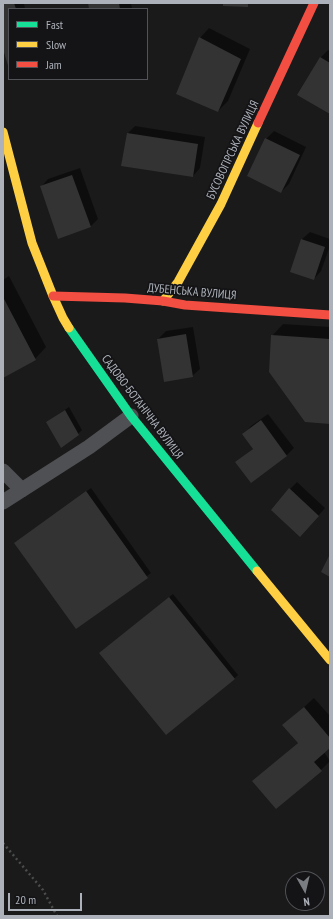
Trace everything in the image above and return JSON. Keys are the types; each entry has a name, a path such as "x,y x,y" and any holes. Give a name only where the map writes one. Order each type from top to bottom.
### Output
{"street":[{"name":"БУСОВОГІРСЬКА ВУЛИЦЯ","path":"163,301 178,282 221,204 314,3"},
{"name":"САДОВО-БОТАНІЧНА ВУЛИЦЯ","path":"3,132 32,243 53,296 63,318 74,336 131,416 330,660"},
{"name":"ДУБЕНСЬКА ВУЛИЦЯ","path":"53,296 125,298 330,315"}],"lane":[{"path":"3,502 89,447 131,416"},
{"path":"3,471 22,490"}],"path":[{"path":"3,843 43,890 57,916"}],"building":[{"path":"3,3 14,3 16,8 8,8 8,66 3,49"},
{"path":"88,3 119,3 120,8 89,8"},
{"path":"223,3 248,3 248,7 223,6"},
{"path":"199,37 241,59 218,112 176,94"},
{"path":"320,57 330,63 330,114 297,95"},
{"path":"127,133 198,144 193,177 121,166"},
{"path":"265,138 300,155 281,193 247,176"},
{"path":"72,175 91,227 58,239 40,186"},
{"path":"301,239 325,247 314,280 290,272"},
{"path":"3,297 36,360 3,378"},
{"path":"186,334 193,377 164,382 157,339"},
{"path":"271,335 330,339 330,424 305,422 269,372"},
{"path":"65,410 79,435 61,448 46,422"},
{"path":"261,420 287,456 251,483 235,462 253,449 242,434"},
{"path":"289,488 319,516 300,537 271,510"},
{"path":"86,491 148,578 76,629 14,543"},
{"path":"330,554 330,577 321,572"},
{"path":"169,597 235,679 166,735 99,653"},
{"path":"304,707 330,738 330,748 314,762 322,771 276,809 252,781 298,743 282,725"}],"traffic: fast":[{"path":"69,328 131,416 257,571"}],"traffic: slow":[{"path":"163,301 178,282 221,204 258,123"},
{"path":"3,132 32,243 53,296 69,328"},
{"path":"257,571 330,660"}],"traffic: jam":[{"path":"258,123 314,3"},
{"path":"53,296 125,298 163,301 185,305 330,315"}]}
